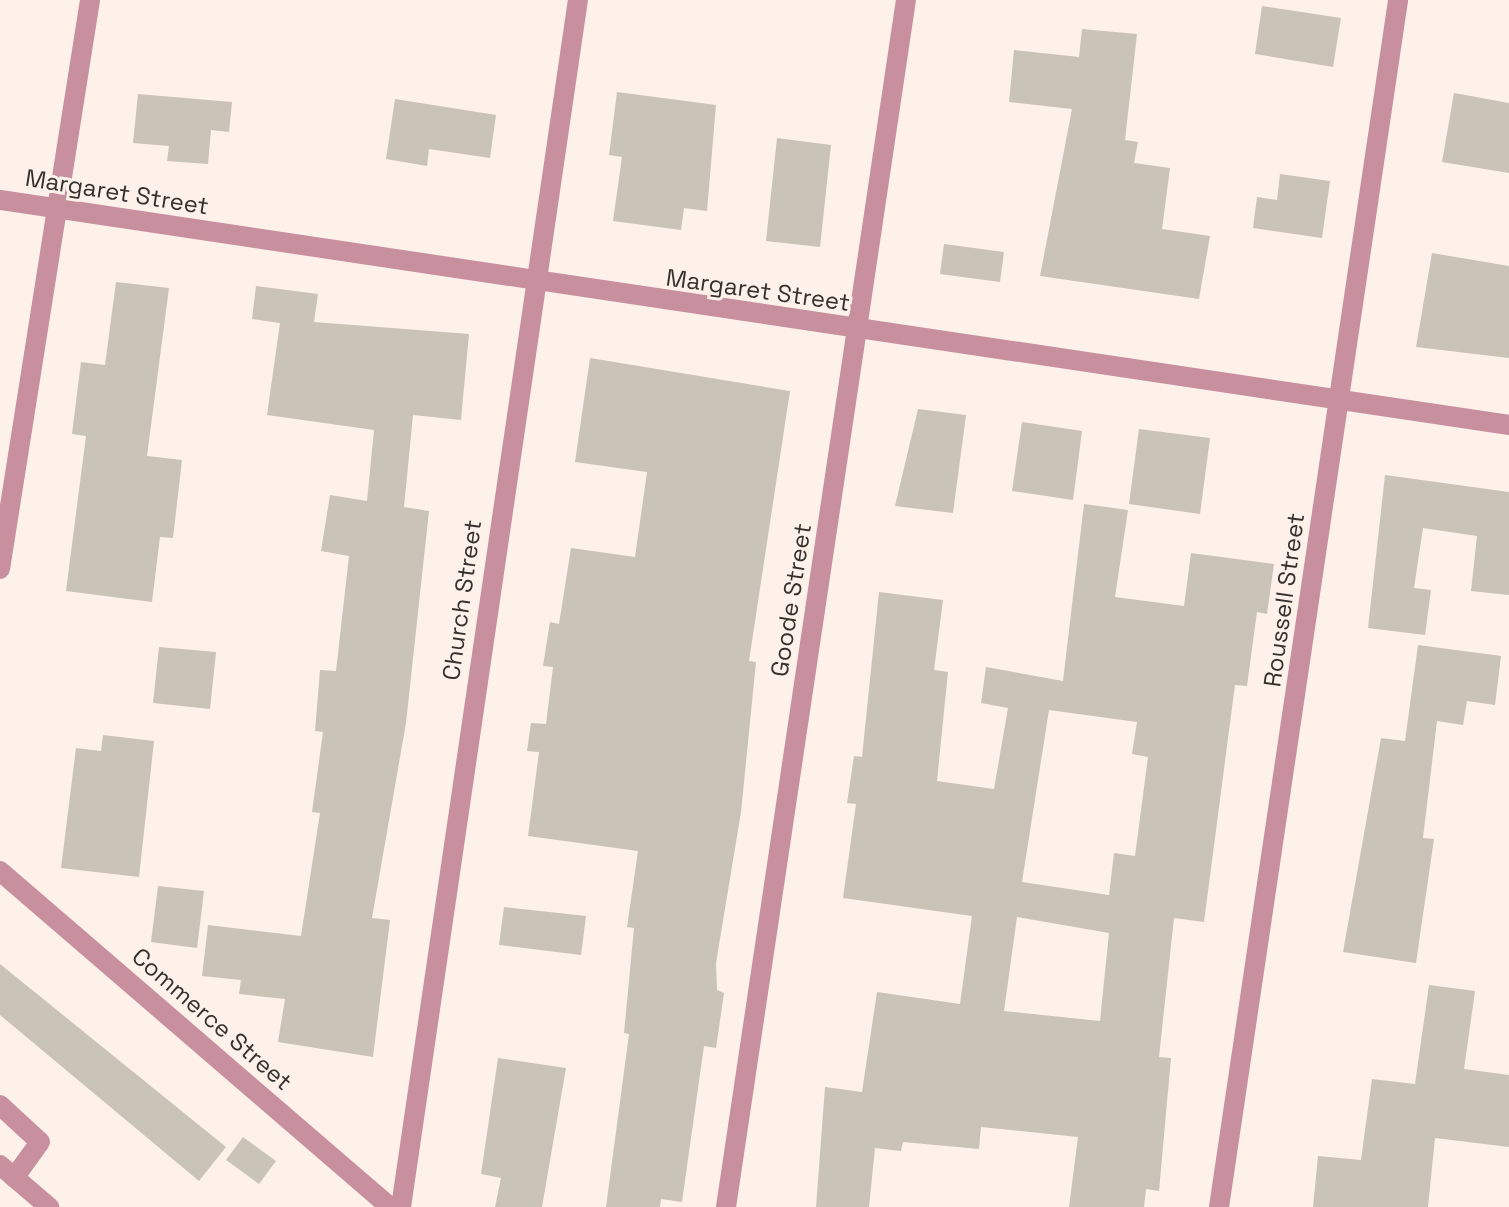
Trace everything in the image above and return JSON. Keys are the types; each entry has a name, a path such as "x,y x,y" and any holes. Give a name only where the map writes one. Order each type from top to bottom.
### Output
{"street":[{"path":"0,569 90,0"},
{"name":"Church Street","path":"401,1207 578,0"},
{"name":"Goode Street","path":"726,1207 906,0"},
{"name":"Roussell Street","path":"1219,1207 1398,0"},
{"name":"Margaret Street","path":"0,200 535,284 1509,425"},
{"name":"Commerce Street","path":"0,871 390,1207"},
{"path":"0,1105 40,1142 7,1171 49,1207"}],"building":[{"path":"1262,6 1341,18 1333,67 1255,54"},
{"path":"1082,29 1137,34 1125,140 1138,142 1134,163 1170,168 1162,229 1210,236 1199,299 1040,276 1072,109 1009,102 1014,50 1079,57"},
{"path":"617,92 716,105 707,211 684,208 681,230 613,221 622,157 609,155"},
{"path":"1454,93 1509,103 1509,173 1442,162"},
{"path":"138,94 232,102 229,132 211,130 208,164 167,161 169,146 133,143"},
{"path":"395,99 496,115 490,158 429,149 427,166 386,159"},
{"path":"777,138 831,145 820,247 766,241"},
{"path":"1280,174 1330,181 1322,238 1253,228 1257,197 1277,200"},
{"path":"944,244 1004,252 1000,282 940,274"},
{"path":"1432,253 1509,266 1509,358 1416,347"},
{"path":"116,282 169,288 147,456 182,460 173,538 160,537 152,602 66,591 86,436 72,434 81,362 105,365"},
{"path":"256,286 318,294 314,322 469,334 461,420 413,415 404,507 429,511 406,723 372,918 390,920 373,1057 278,1042 285,999 239,994 241,980 202,976 208,925 301,936 320,813 312,812 323,732 315,731 320,670 336,671 349,556 321,551 330,495 367,501 374,430 267,415 280,323 252,319"},
{"path":"590,358 790,391 749,661 756,662 741,812 716,963 717,990 724,993 716,1048 704,1046 682,1202 661,1199 660,1207 606,1207 629,1034 624,1033 634,928 627,927 638,851 528,836 539,752 527,751 531,723 546,724 553,667 543,666 550,622 559,624 571,548 635,557 647,472 575,462"},
{"path":"918,409 966,415 953,513 895,506"},
{"path":"1022,422 1082,431 1073,500 1012,491"},
{"path":"1139,429 1210,438 1200,514 1129,504"},
{"path":"1385,475 1509,492 1509,595 1471,591 1477,536 1423,528 1414,588 1431,590 1425,635 1368,628"},
{"path":"1084,504 1128,510 1115,597 1184,606 1191,553 1274,564 1267,614 1257,612 1247,686 1235,685 1204,922 1174,918 1159,1057 1171,1058 1159,1191 1146,1189 1144,1207 1069,1207 1078,1137 981,1127 979,1149 903,1142 901,1151 875,1148 869,1207 816,1207 825,1087 862,1092 877,992 960,1004 972,916 843,898 856,804 847,803 854,756 862,757 879,592 943,600 934,670 948,672 937,781 994,789 1008,708 981,703 986,667 1063,681","holes":["1049,710 1137,722 1132,754 1148,757 1135,856 1114,853 1109,895 1022,882","1017,917 1109,933 1100,1021 1004,1011"]},
{"path":"1418,645 1501,656 1495,705 1467,701 1463,725 1437,721 1423,838 1434,839 1416,963 1343,952 1381,738 1405,741"},
{"path":"159,647 216,652 210,709 153,703"},
{"path":"103,735 154,741 139,877 61,868 76,748 101,751"},
{"path":"158,886 204,891 197,948 151,942"},
{"path":"504,907 586,916 581,955 499,945"},
{"path":"0,964 226,1147 199,1181 0,1015"},
{"path":"1429,985 1475,991 1464,1069 1509,1075 1509,1147 1435,1138 1428,1207 1313,1207 1318,1156 1361,1160 1372,1079 1415,1084"},
{"path":"498,1058 566,1068 542,1207 495,1207 501,1178 481,1174"},
{"path":"243,1137 276,1161 259,1184 226,1160"}]}
